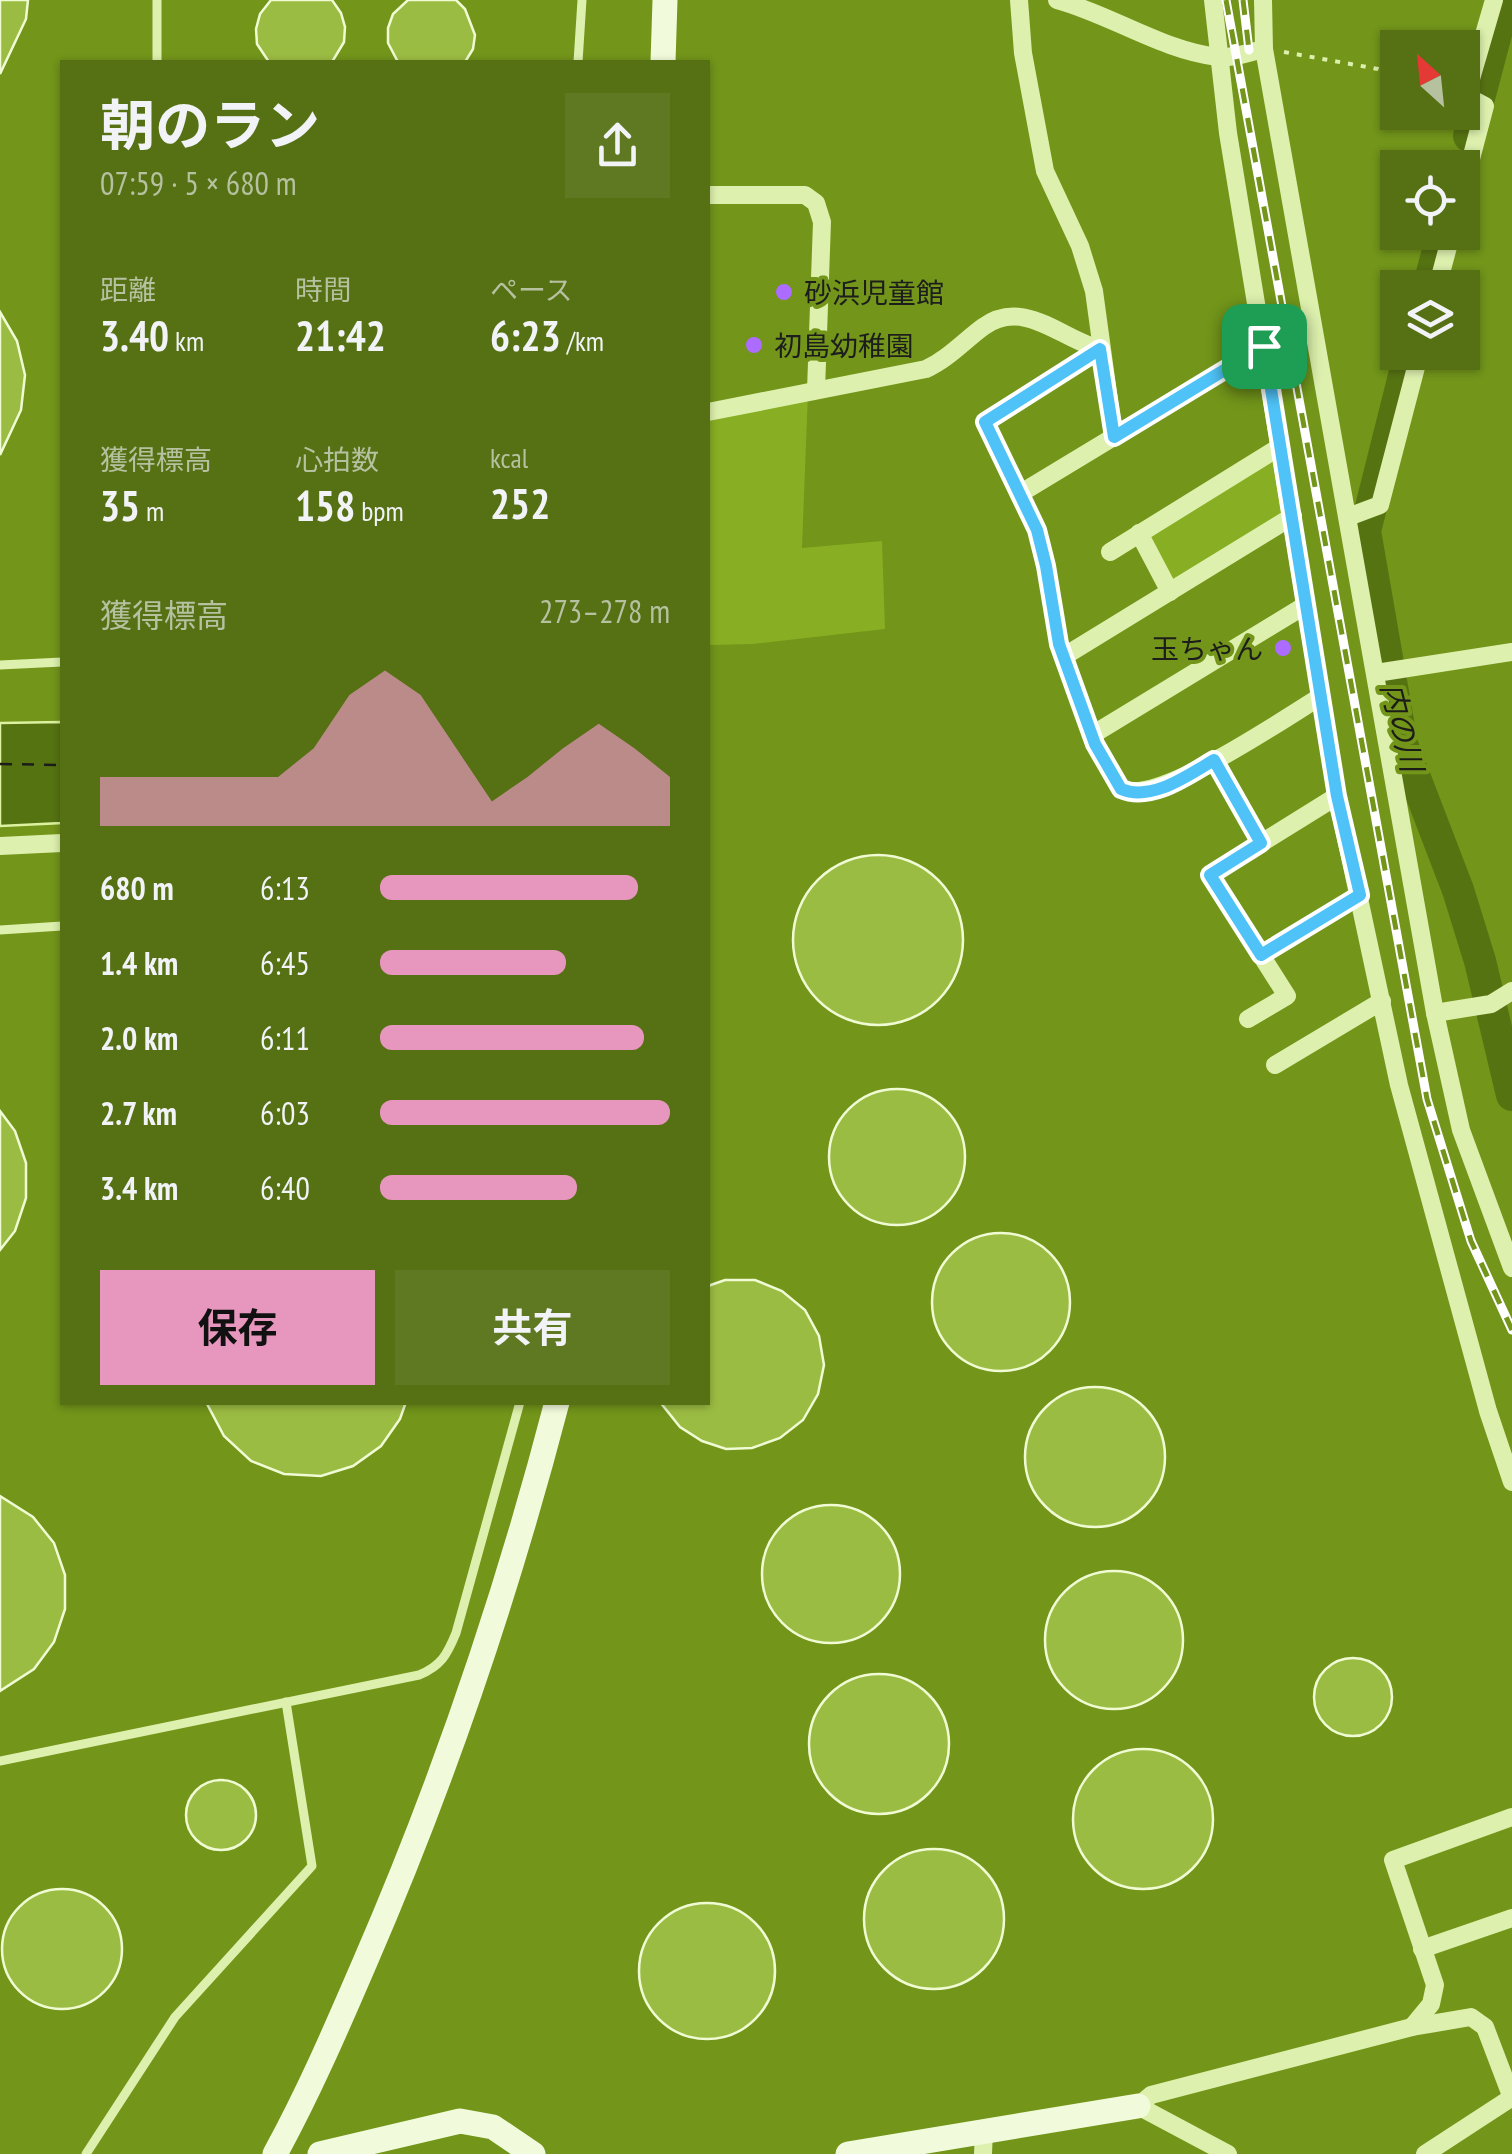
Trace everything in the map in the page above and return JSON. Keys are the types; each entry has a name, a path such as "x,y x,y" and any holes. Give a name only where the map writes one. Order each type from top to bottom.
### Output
{"street":[{"path":"662,60 665,0"},
{"path":"1019,0 1023,54 1045,171 1090,276 1114,437"},
{"path":"1057,0 1138,34 1221,58 1264,49"},
{"path":"1212,0 1228,133 1337,796 1400,1085 1488,1411 1512,1482"},
{"path":"1262,0 1264,49 1435,1013 1461,1130 1512,1268"},
{"path":"1474,150 1486,106 1466,96 1494,0"},
{"path":"710,195 804,195 816,203 822,222 816,390"},
{"path":"710,412 926,369 999,318 1032,319 1064,331 1085,346 1100,349"},
{"path":"1020,493 1264,346"},
{"path":"1100,349 985,422 1043,548 1063,657 1092,736 1121,789 1128,792 1171,784 1320,697"},
{"path":"1348,517 1380,504 1415,370"},
{"path":"1110,552 1281,446"},
{"path":"1063,657 1293,516"},
{"path":"1139,534 1170,592"},
{"path":"1092,736 1304,606"},
{"path":"1376,673 1512,652"},
{"path":"1214,760 1261,843"},
{"path":"1248,1018 1287,996 1210,875 1337,796"},
{"path":"0,846 60,843"},
{"path":"1261,955 1360,895"},
{"path":"1435,1013 1491,1004 1512,991"},
{"path":"1275,1065 1382,1002"},
{"path":"275,2154 376,1939 452,1747 488,1644 556,1405"},
{"path":"1412,2027 1425,2013 1434,1995 1434,1985 1392,1860 1512,1817"},
{"path":"1422,1948 1512,1918"},
{"path":"848,2154 983,2142 1138,2106 1150,2096 1412,2027 1464,2017 1477,2019 1484,2027 1512,2098 1425,2154"},
{"path":"1138,2106 1228,2154"},
{"path":"320,2154 460,2120 493,2128 533,2154"}],"lane":[{"path":"157,60 158,0"},
{"path":"578,60 582,0"},
{"path":"0,665 60,662"},
{"path":"0,930 60,926"},
{"path":"0,1762 434,1669 444,1659 460,1618 519,1405"},
{"path":"86,2154 175,2017 312,1866 286,1702"}],"path":[{"path":"1264,49 1380,70"}],"shaded area":[{"path":"808,392 802,548 882,541 885,629 710,645 710,412"},
{"path":"1265,459 1276,463 1283,508 1279,516 1173,582 1148,533"},
{"path":"60,722 60,823 0,826 0,723"}],"building":[{"path":"0,0 28,0 26,19 0,74"},
{"path":"271,0 332,0 345,27 344,42 333,60 268,60 257,44 260,14"},
{"path":"408,0 456,0 465,9 475,35 473,49 466,60 397,60 388,43 393,14"},
{"path":"0,312 17,341 25,375 21,410 0,455"},
{"path":"878,855 910,862 938,880 956,908 963,940 956,972 938,1000 910,1018 878,1025 846,1018 818,1000 800,972 793,940 800,908 818,880 846,862"},
{"path":"897,1089 923,1094 945,1109 960,1131 965,1157 960,1183 945,1205 923,1220 897,1225 871,1220 849,1205 834,1183 829,1157 834,1131 849,1109 871,1094"},
{"path":"0,1111 15,1131 26,1163 26,1198 15,1231 0,1250"},
{"path":"1001,1233 1028,1238 1050,1253 1065,1275 1070,1302 1065,1329 1050,1351 1028,1366 1001,1371 974,1366 952,1351 937,1329 932,1302 937,1275 952,1253 974,1238"},
{"path":"725,1280 755,1280 782,1291 805,1310 819,1336 824,1365 818,1394 803,1420 780,1438 752,1448 726,1449 702,1441 680,1427 662,1405 710,1405 710,1285"},
{"path":"1095,1387 1122,1392 1145,1407 1160,1430 1165,1457 1160,1484 1145,1507 1122,1522 1095,1527 1068,1522 1045,1507 1030,1484 1025,1457 1030,1430 1045,1407 1068,1392"},
{"path":"208,1405 405,1405 381,1446 353,1466 321,1476 284,1474 251,1461 224,1436"},
{"path":"0,1496 33,1517 54,1543 65,1575 65,1609 54,1642 34,1669 0,1691"},
{"path":"831,1505 857,1511 880,1525 894,1548 900,1574 894,1600 880,1623 857,1637 831,1643 805,1637 782,1623 768,1600 762,1574 768,1548 782,1525 805,1511"},
{"path":"1114,1571 1141,1576 1163,1591 1178,1613 1183,1640 1178,1667 1163,1689 1141,1704 1114,1709 1087,1704 1065,1689 1050,1667 1045,1640 1050,1613 1065,1591 1087,1576"},
{"path":"1353,1658 1368,1661 1380,1670 1389,1682 1389,1712 1380,1724 1368,1733 1353,1736 1338,1733 1326,1724 1317,1712 1314,1697 1317,1682 1326,1670 1338,1661"},
{"path":"879,1674 906,1679 929,1694 944,1717 949,1744 944,1771 929,1794 906,1809 879,1814 852,1809 829,1794 814,1771 809,1744 814,1717 829,1694 852,1679"},
{"path":"1143,1749 1170,1754 1193,1769 1208,1792 1213,1819 1208,1846 1193,1869 1170,1884 1143,1889 1116,1884 1093,1869 1078,1846 1073,1819 1078,1792 1093,1769 1116,1754"},
{"path":"221,1780 246,1790 256,1815 246,1840 221,1850 196,1840 186,1815 196,1790"},
{"path":"934,1849 961,1854 984,1869 999,1892 1004,1919 999,1946 984,1969 961,1984 934,1989 907,1984 884,1969 869,1946 864,1919 869,1892 884,1869 907,1854"},
{"path":"62,1889 85,1893 105,1906 118,1926 122,1949 118,1972 105,1992 85,2005 62,2009 39,2005 19,1992 6,1972 2,1949 6,1926 19,1906 39,1893"},
{"path":"707,1903 733,1908 755,1923 770,1945 775,1971 770,1997 755,2019 733,2034 707,2039 681,2034 659,2019 644,1997 639,1971 644,1945 659,1923 681,1908"}],"waterway":[{"name":"内の川","path":"1469,136 1505,0"},
{"name":"内の川","path":"1433,270 1438,250"},
{"name":"内の川","path":"1405,370 1365,531 1402,744 1458,890 1480,961 1512,1095"}],"ferry route":[{"path":"0,764 60,765"}],"railway":[{"path":"1226,0 1427,1099 1471,1241 1512,1330"},
{"path":"1243,0 1249,50"}],"place":[{"name":"砂浜児童館","path":"784,292"},
{"name":"初島幼稚園","path":"754,345"},
{"name":"玉ちゃん","path":"1283,648"}],"route":[{"path":"1264,346 1337,796 1360,895 1261,955 1210,875 1261,843 1214,760 1162,788 1137,793 1121,789 1095,744 1059,644 1037,530 985,422 1100,349 1114,437 1264,346"}]}
